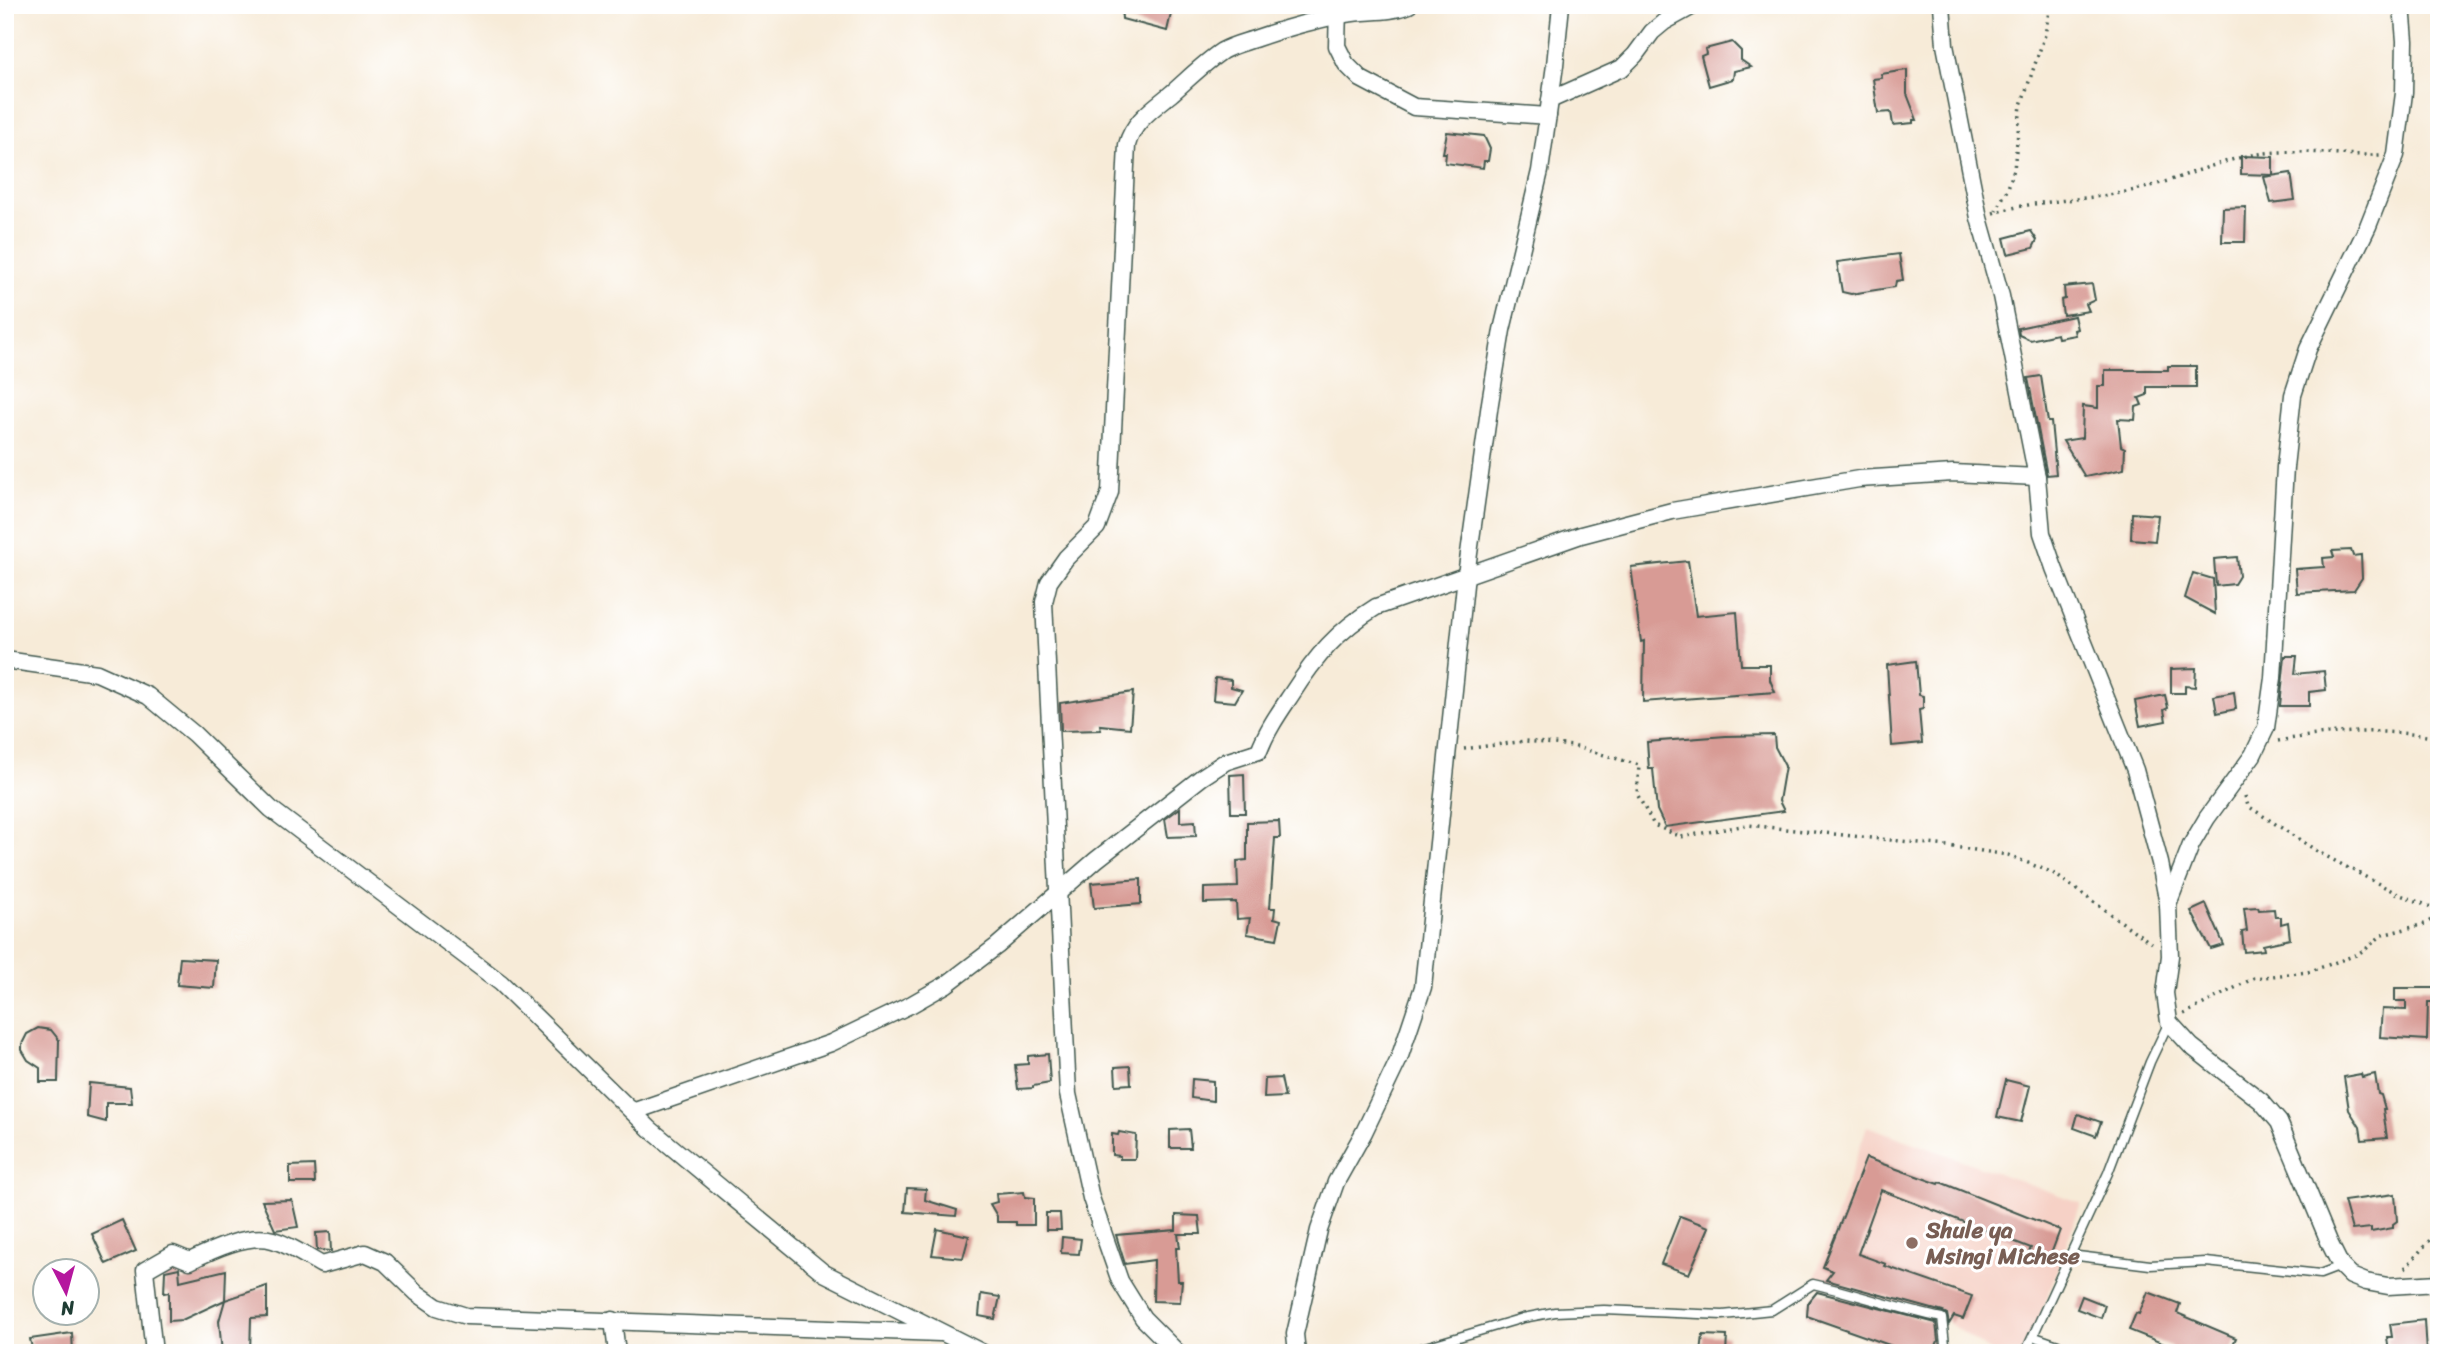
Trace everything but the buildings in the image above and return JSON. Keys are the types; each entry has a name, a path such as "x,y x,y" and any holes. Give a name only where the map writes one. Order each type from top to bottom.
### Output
{"street":[{"path":"1178,1353 1143,1318 1120,1281 1091,1198 1068,1094 1044,603 1049,582 1066,558 1097,527 1110,492 1127,145 1130,134 1137,124 1223,51 1338,10 1398,9 1409,5"},
{"path":"1297,1353 1296,1334 1318,1230 1336,1182 1364,1132 1399,1059 1423,987 1466,575 1502,330 1540,171 1561,5"},
{"path":"1338,10 1337,46 1346,64 1361,79 1413,107 1549,108 1622,68 1652,32 1695,5"},
{"path":"1942,5 1945,45 1979,218 2001,296 2037,477 2042,533 2135,770 2168,904 2170,956 2165,993 2169,1022 2191,1046 2261,1101 2279,1122 2341,1266 2351,1276 2388,1286 2439,1283"},
{"path":"2168,904 2191,845 2259,744 2266,728 2273,678 2285,467 2293,395 2308,349 2368,226 2396,155 2404,93 2402,5"},
{"path":"630,1110 635,1111 831,1043 912,1004 977,962 1202,777 1225,762 1259,751 1268,728 1316,656 1351,622 1396,598 1581,535 1672,511 1859,479 1953,473 2037,477"},
{"path":"5,660 97,673 148,696 194,734 271,809 501,984 650,1129 824,1273 946,1333 961,1348 983,1353"},
{"path":"154,1353 145,1270 173,1254 190,1261 215,1248 240,1241 272,1239 322,1265 365,1252 385,1262 437,1307 466,1316 946,1333"},
{"path":"613,1320 617,1353"}],"lane":[{"path":"2025,1353 2108,1173 2150,1062 2169,1022"},
{"path":"2070,1255 2150,1265 2206,1262 2320,1274 2341,1266"},
{"path":"1405,1353 1523,1318 1555,1312 1604,1310 1723,1315 1772,1310 1813,1284 1858,1294 1895,1308 1941,1318 1946,1353"},
{"path":"2035,1336 2070,1349 2073,1353"}],"path":[{"path":"1996,212 2014,169 2021,105 2045,35 2050,5"},
{"path":"1979,218 1996,212 2134,191 2225,161 2261,154 2310,151 2339,155 2396,155"},
{"path":"2259,744 2314,734 2364,730 2406,732 2439,738"},
{"path":"1447,752 1495,743 1526,741 1573,746 1639,765 1637,794 1654,825 1681,837 1747,825 2008,855 2053,873 2170,956"},
{"path":"2169,1022 2254,978 2308,972 2356,955 2382,935 2425,924 2439,912 2398,894 2285,833 2248,806 2238,775"},
{"path":"2388,1286 2439,1230"}],"shaded area":[{"path":"1867,1126 2081,1203 2027,1353 1993,1353 1941,1318 1813,1284"}],"place":[{"name":"Shule ya Msingi Michese","path":"1912,1243"}]}
